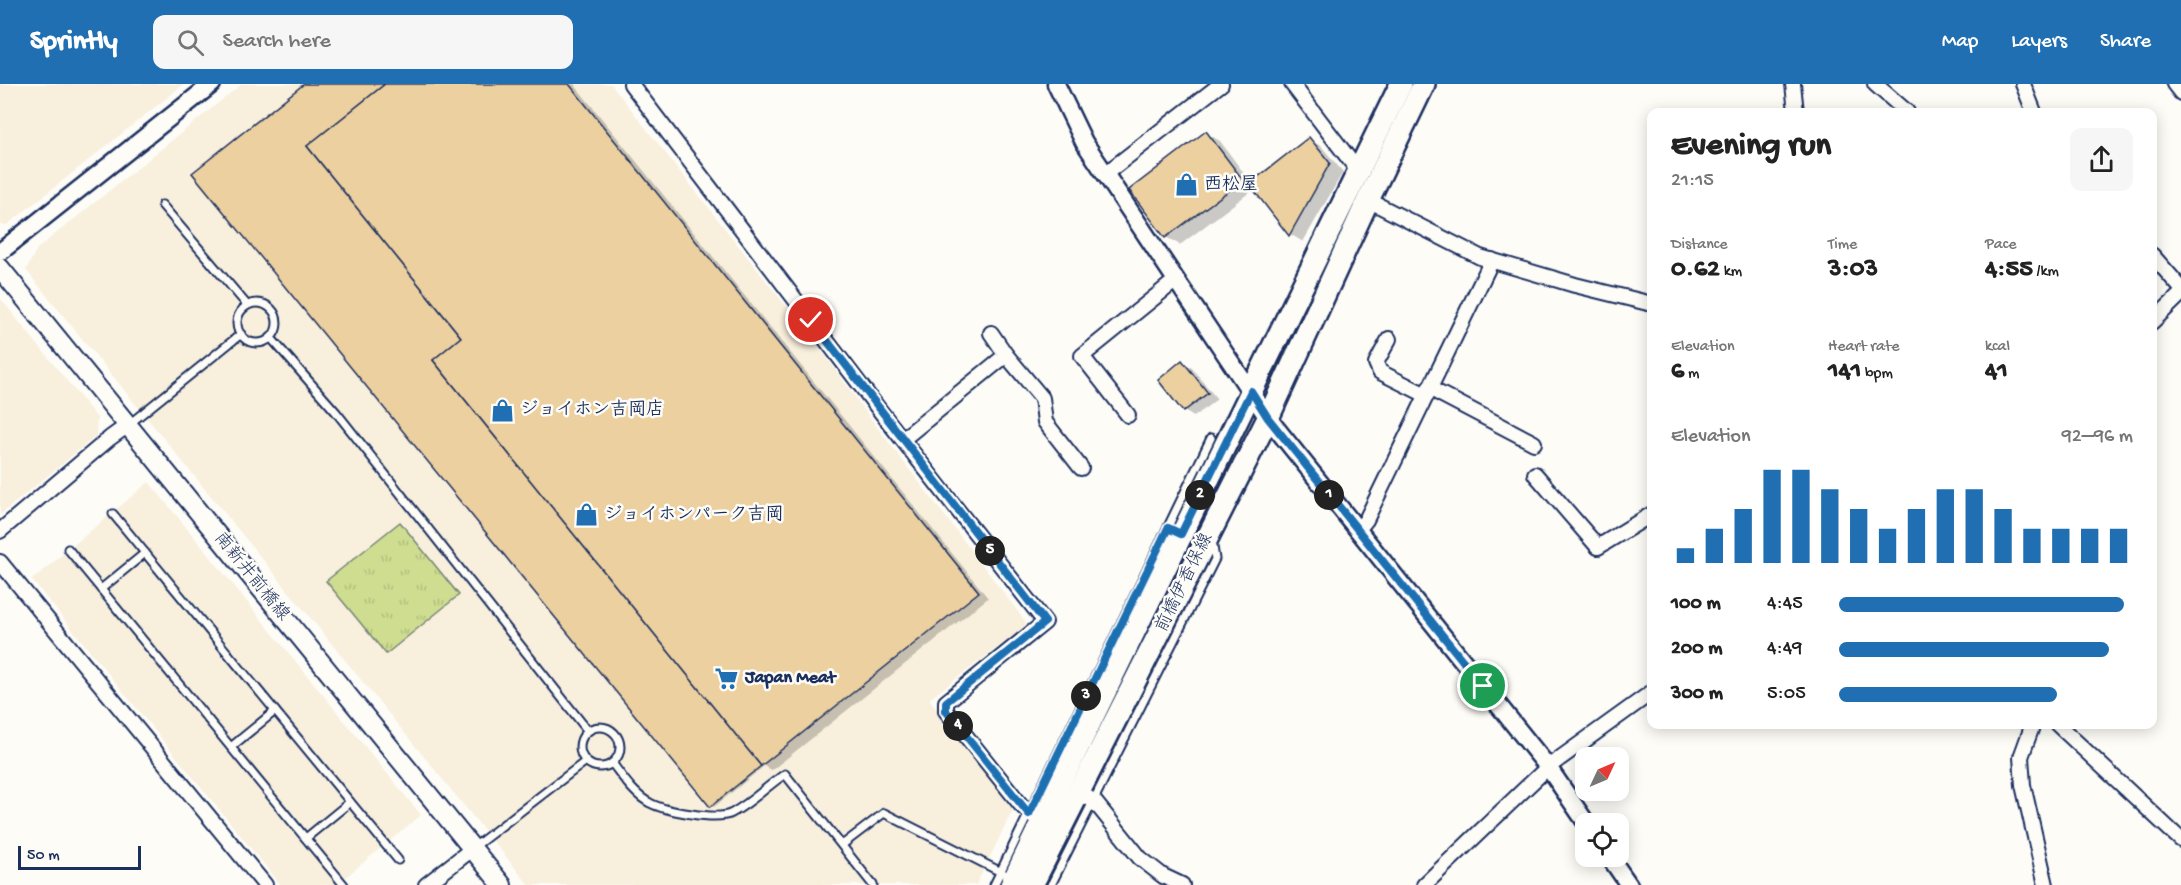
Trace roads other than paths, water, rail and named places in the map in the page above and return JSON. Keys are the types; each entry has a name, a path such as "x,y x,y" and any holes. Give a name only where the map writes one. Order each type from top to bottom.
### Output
{"main road":[{"name":"前橋伊香保線","path":"1015,880 1086,797 1097,733 1175,531 1251,391 1401,84"},
{"name":"前橋伊香保線","path":"1015,880 1035,819 1097,733 1211,531 1268,418 1424,84"},
{"name":"南新井前橋線","path":"0,269 502,885"}],"street":[{"path":"0,252 212,84"},
{"path":"631,84 1045,622 946,702 946,711 1035,819"},
{"path":"1056,84 1084,142 1268,418 1548,767 1579,813"},
{"path":"1105,174 1221,84"},
{"path":"1292,84 1359,172"},
{"path":"1793,84 1796,108"},
{"path":"1875,84 1902,108"},
{"path":"2023,84 2032,108"},
{"path":"2174,84 2181,93"},
{"path":"1368,200 1480,257 1575,285 1647,303"},
{"path":"1358,530 1366,520 1492,260"},
{"path":"2157,261 2181,288"},
{"path":"1128,415 1082,356 1176,280"},
{"path":"2157,317 2181,294"},
{"path":"991,333 1042,398 1045,422 1081,468"},
{"path":"1389,339 1376,363 1380,372 1428,391 1534,443"},
{"path":"903,439 1006,355"},
{"path":"2,526 128,425"},
{"path":"1535,474 1598,547 1647,517"},
{"path":"0,562 265,885"},
{"path":"1424,885 1548,767 1647,696"},
{"path":"2031,729 2021,757 2023,785 2046,885"},
{"path":"2062,729 2181,840"},
{"path":"1086,797 1140,858 1163,876 1182,885"},
{"path":"426,885 472,849"},
{"path":"1617,867 1629,885"}],"lane":[{"path":"162,205 247,305"},
{"path":"260,303 266,305 275,314 277,327 271,338 258,343 251,342 241,334 237,321 242,309 247,305 260,303"},
{"path":"128,425 241,334"},
{"path":"271,338 336,412 588,731"},
{"path":"1175,531 1211,438"},
{"path":"113,513 398,860"},
{"path":"68,549 344,885"},
{"path":"101,588 145,552"},
{"path":"231,747 275,711"},
{"path":"601,727 617,737 620,749 612,763 597,767 586,761 580,748 588,731 601,727"},
{"path":"472,849 586,761"},
{"path":"612,763 625,780 650,803 718,817 732,814 784,774 873,885"},
{"path":"1051,885 1086,797"},
{"path":"306,838 350,802"},
{"path":"842,845 884,813 1015,880"},
{"path":"994,885 1015,880"}],"place":[{"name":"西松屋","path":"1186,185"},
{"name":"ジョイホン吉岡店","path":"502,410"},
{"name":"ジョイホンパーク吉岡","path":"586,515"},
{"name":"Japan Meat","path":"727,678"}]}
